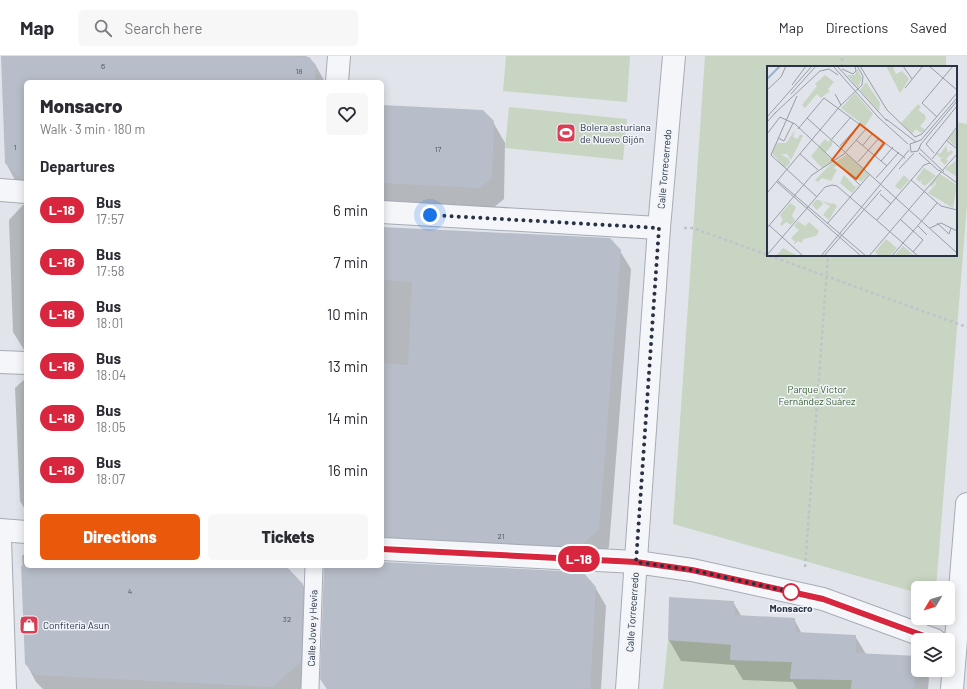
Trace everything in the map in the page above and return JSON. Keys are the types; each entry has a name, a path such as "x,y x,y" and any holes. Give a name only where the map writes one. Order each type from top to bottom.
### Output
{"street":[{"path":"337,80 339,56"},
{"name":"Calle Torrecerredo","path":"627,689 659,228 674,56"},
{"path":"0,190 24,192"},
{"path":"384,212 659,228"},
{"path":"0,362 24,363"},
{"path":"952,689 957,649 967,504"},
{"path":"0,530 24,532"},
{"path":"0,540 5,689"},
{"path":"384,549 636,562 692,570 823,599 916,633"},
{"name":"Calle Jove y Hevia","path":"310,689 314,568"}],"path":[{"path":"684,228 693,228 767,255"},
{"path":"771,256 967,327"},
{"path":"805,567 828,256"}],"green space":[{"path":"506,56 630,56 627,102 503,91"},
{"name":"Parque Victor Fernández Suárez","path":"705,56 946,56 946,66 767,66 767,256 957,256 957,122 967,124 967,205 937,581 911,581 911,591 673,524"},
{"name":"Bolera asturiana de Nuevo Gijón","path":"509,107 627,119 623,160 505,148"},
{"path":"668,640 731,645 730,660 792,662 790,678 852,680 851,689 663,689"}],"building":[{"path":"1,56 284,56 309,57 316,65 315,80 24,80 24,179 21,179 5,163"},
{"path":"384,105 483,110 494,121 492,178 480,188 384,183"},
{"path":"384,227 610,238 621,250 599,529 580,547 384,537 384,363 408,365 412,282 384,280"},
{"path":"384,562 583,572 596,587 590,689 327,689 320,679 324,568 384,568"},
{"path":"21,566 24,566 24,568 288,568 303,584 301,662 272,687 36,675 25,664"},
{"path":"669,597 734,601 735,615 795,618 796,632 856,635 856,653 911,656 911,677 915,677 914,689 851,689 852,680 790,679 792,662 730,660 731,644 668,640"}],"bus line":[{"name":"L-18","path":"384,549 636,562 672,566 823,599 916,633"}],"place":[{"name":"Bolera asturiana de Nuevo Gijón","path":"566,133"},
{"name":"Monsacro","path":"791,592"},
{"name":"Confitería Asun","path":"29,625"}],"route":[{"path":"430,215 659,228 636,562 672,566 791,592"}]}
